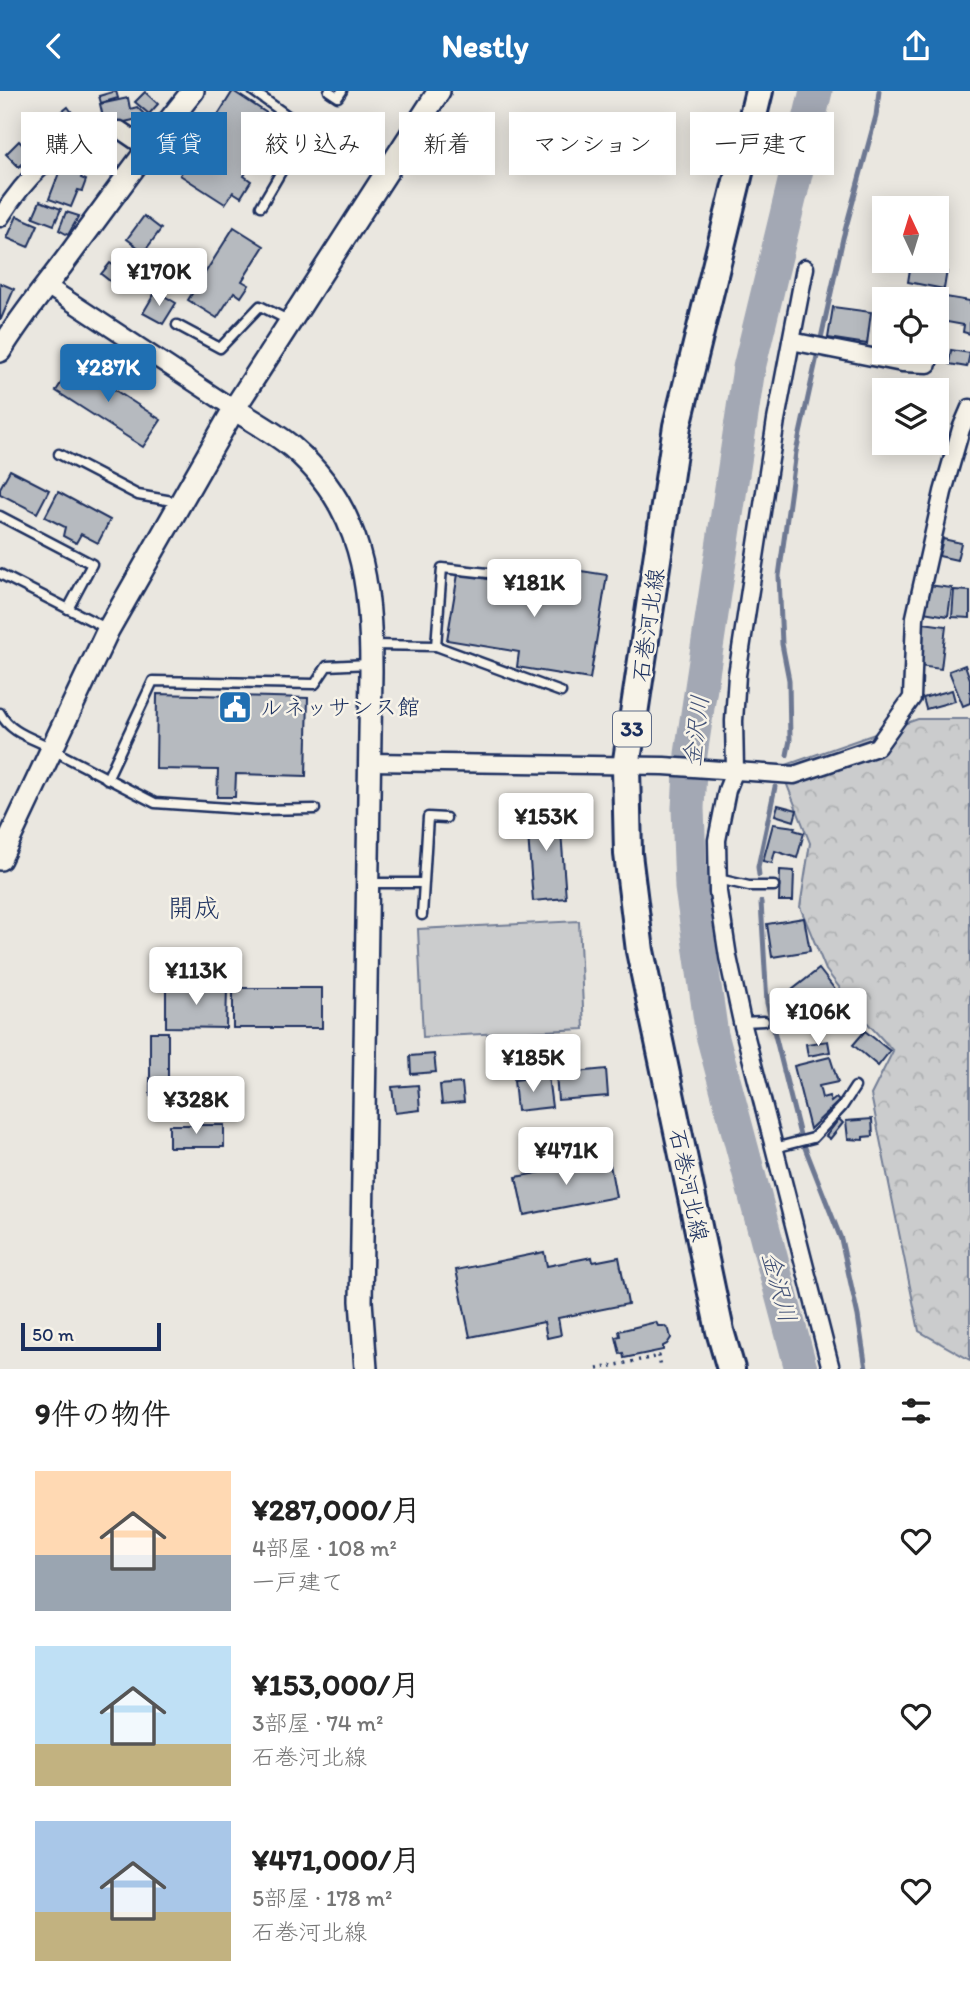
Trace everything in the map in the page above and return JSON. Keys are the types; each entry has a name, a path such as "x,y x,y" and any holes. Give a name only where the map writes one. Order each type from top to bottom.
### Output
{"main road":[{"name":"石巻河北線","path":"732,1369 720,1331 640,951 628,854 626,767 677,426 760,91"}],"street":[{"path":"177,112 193,91"},
{"path":"0,859 108,630 234,409 439,91"},
{"path":"0,218 17,191 54,156 94,134 120,130 131,137"},
{"path":"0,351 18,322 131,172"},
{"path":"805,268 795,342 737,675 727,790 717,840 718,879 728,957 742,1022 782,1146 831,1369"},
{"path":"47,286 292,447 315,470 351,524 362,559 370,598 371,655 360,1301 366,1369"},
{"path":"795,342 872,358"},
{"path":"369,762 664,766 794,775 877,747 912,698 915,617 943,492 961,429 970,408"}],"lane":[{"path":"253,91 306,129 261,206"},
{"path":"329,91 338,97 342,91"},
{"path":"177,325 220,348 260,306 290,322"},
{"path":"58,454 138,495 181,503"},
{"path":"0,516 92,564 68,609"},
{"path":"436,646 442,568 524,577"},
{"path":"0,573 108,630"},
{"path":"107,779 153,681 315,684 327,666 371,655 436,646 561,692"},
{"path":"0,713 7,726 53,747 64,757 155,803 257,810 315,809"},
{"path":"422,915 428,817 446,818"},
{"path":"718,879 749,886 774,887"},
{"path":"367,883 423,883"},
{"path":"742,1022 764,1021"},
{"path":"782,1146 813,1138 842,1107 855,1087"}],"path":[{"path":"597,1369 659,1356 661,1369"}],"green space":[{"path":"918,719 970,719 970,1360 919,1331 871,1095 893,1051 826,970 800,907 810,843 780,767"},
{"path":"579,921 584,1029 423,1037 418,929"}],"building":[{"path":"116,91 118,98 101,103 99,96"},
{"path":"233,91 265,112 241,112 241,175 251,181 241,197 233,192 225,204 180,175 227,175 227,112 220,112"},
{"path":"145,92 158,104 151,112 147,112 135,102"},
{"path":"128,98 130,109 137,107 142,112 131,112 131,121 117,124 117,112 102,112 100,104"},
{"path":"19,141 21,165 19,167 6,154"},
{"path":"58,175 82,175 81,178 86,180 82,191 78,190 71,207 49,199"},
{"path":"40,201 61,209 54,225 33,217"},
{"path":"66,212 79,216 68,235 59,230"},
{"path":"17,216 38,225 28,247 7,238"},
{"path":"144,216 161,229 144,252 127,239"},
{"path":"234,227 264,246 242,281 249,285 241,297 234,292 217,318 188,300"},
{"path":"110,263 124,273 115,285 101,274"},
{"path":"909,273 947,273 944,287 908,282"},
{"path":"0,283 14,289 1,319 0,319"},
{"path":"156,291 176,303 163,324 143,313"},
{"path":"949,298 970,301 970,334 963,332 964,325 949,322"},
{"path":"833,307 871,312 867,344 828,338"},
{"path":"951,350 970,353 967,367 949,364"},
{"path":"85,363 101,374 98,379 161,420 143,447 56,391 72,366 79,371"},
{"path":"10,470 49,490 37,513 0,494 0,488"},
{"path":"58,492 110,520 98,543 81,534 76,543 63,536 65,527 45,517"},
{"path":"943,539 961,543 957,560 939,556"},
{"path":"543,565 607,575 590,679 517,667 519,652 447,640 458,574 539,587"},
{"path":"928,585 952,588 948,616 923,612"},
{"path":"954,590 970,591 970,618 952,617"},
{"path":"923,623 946,626 941,669 918,666"},
{"path":"965,665 970,679 970,703 963,706 949,671"},
{"path":"952,690 955,701 926,709 923,698"},
{"path":"157,694 308,698 306,776 236,774 235,797 217,797 218,770 156,769"},
{"path":"559,805 566,898 533,901 526,807"},
{"path":"778,805 797,810 794,821 775,815"},
{"path":"773,824 795,827 794,830 804,833 797,858 775,851 772,863 763,861"},
{"path":"780,870 794,871 793,901 779,901"},
{"path":"804,918 810,951 772,957 767,924"},
{"path":"819,969 847,1005 820,1026 813,1017 809,1020 800,1008 804,1005 792,990"},
{"path":"166,987 227,988 226,1028 166,1027"},
{"path":"233,988 322,988 322,1028 233,1028"},
{"path":"865,1031 890,1051 878,1066 853,1045"},
{"path":"150,1032 168,1032 168,1096 150,1096"},
{"path":"828,1041 830,1052 808,1056 806,1044"},
{"path":"434,1054 436,1072 411,1074 410,1056"},
{"path":"830,1057 838,1082 819,1086 822,1098 829,1096 831,1102 836,1098 839,1101 810,1129 794,1066"},
{"path":"606,1069 608,1096 558,1100 556,1074"},
{"path":"548,1076 552,1107 517,1111 514,1080"},
{"path":"462,1083 464,1102 442,1104 440,1085"},
{"path":"418,1085 420,1110 395,1113 392,1087"},
{"path":"839,1119 843,1123 830,1139 826,1136"},
{"path":"872,1119 873,1136 863,1137 863,1140 848,1139 846,1121"},
{"path":"169,1125 224,1125 224,1147 169,1147"},
{"path":"609,1159 616,1197 524,1215 516,1177"},
{"path":"544,1252 547,1266 592,1257 593,1262 619,1257 628,1304 558,1318 561,1335 547,1338 544,1322 470,1337 456,1270"},
{"path":"656,1322 658,1326 669,1330 671,1338 663,1346 663,1350 624,1358 623,1353 620,1354 616,1337 620,1336 619,1331"}],"waterway":[{"name":"金沢川","path":"801,1369 712,1035 691,888 688,808 691,754 749,368 816,91"},
{"path":"787,755 790,740 789,680 782,644 779,576 796,452 843,238 876,116 879,91"},
{"path":"759,875 758,867 775,787"},
{"path":"761,902 767,1003 800,1135 841,1239 858,1316 866,1369"}],"place":[{"name":"ルネッサンス館","path":"235,707"}],"district":[{"name":"開成","path":"194,908"}]}
